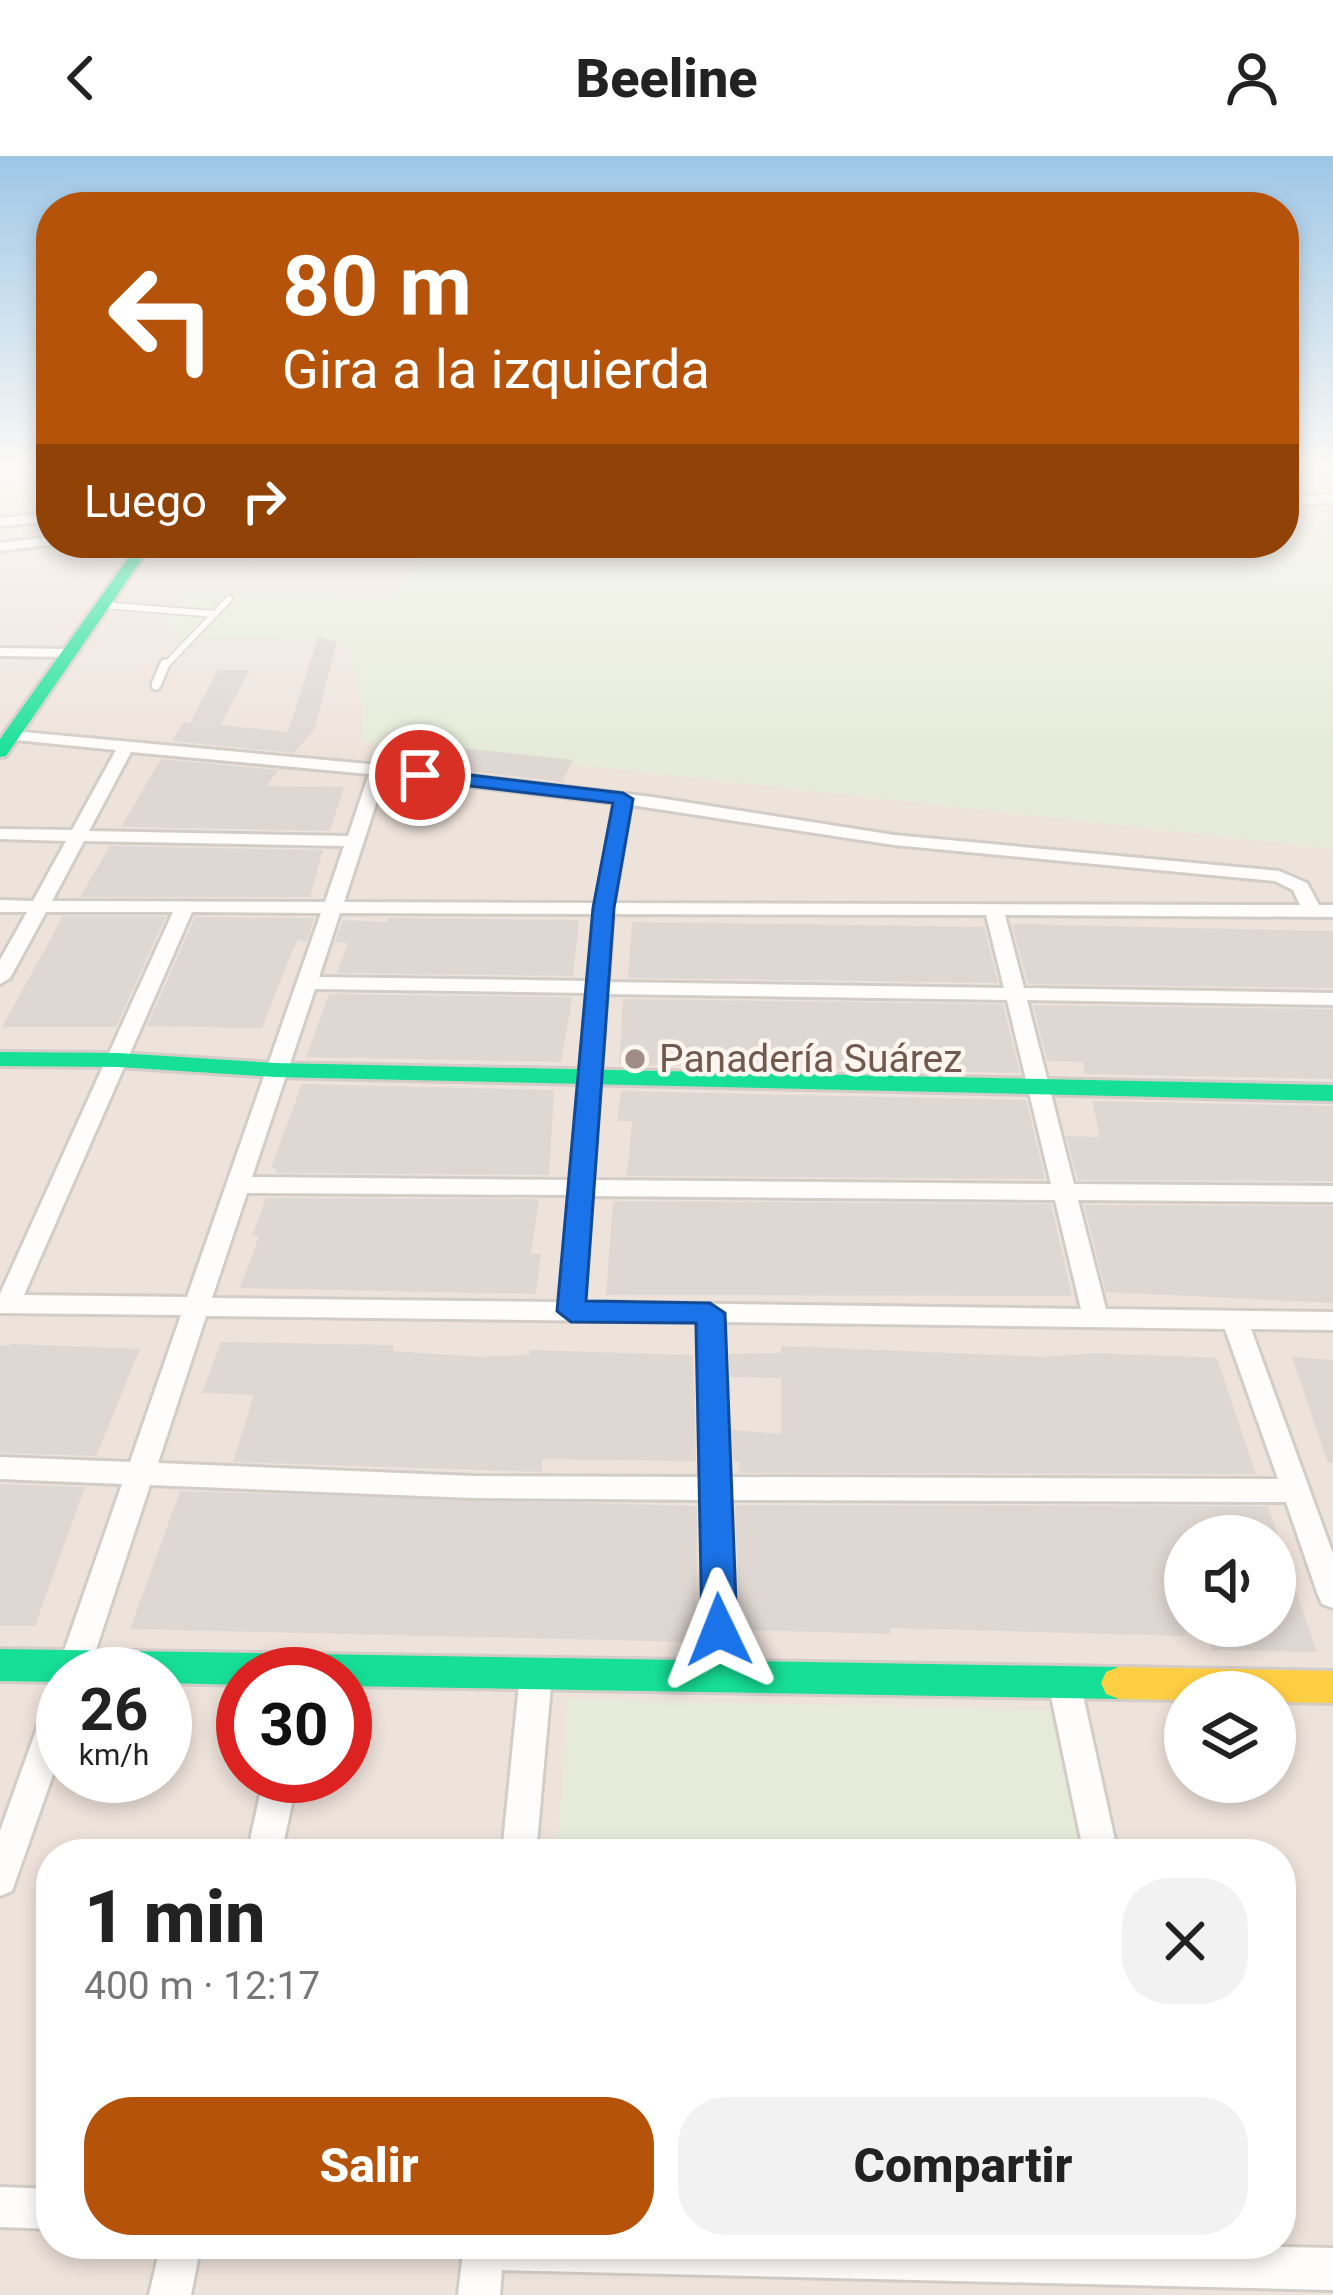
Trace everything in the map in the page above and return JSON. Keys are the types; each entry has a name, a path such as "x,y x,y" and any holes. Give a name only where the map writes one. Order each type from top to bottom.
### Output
{"street":[{"path":"4,746 133,562"},
{"path":"0,652 70,653"},
{"path":"4,746 126,747 379,770 623,799 894,840 1279,876 1301,887 1322,910"},
{"path":"0,978 126,747"},
{"path":"82,1647 379,770"},
{"path":"571,1311 604,908 623,799"},
{"path":"0,834 354,841"},
{"path":"0,905 1322,910"},
{"path":"185,906 4,1304 1333,1322"},
{"path":"994,909 1096,1318"},
{"path":"304,983 1333,999"},
{"path":"0,1059 118,1060 275,1070 1333,1094"},
{"path":"236,1185 1333,1194"},
{"path":"710,1313 721,1677"},
{"path":"1235,1320 1333,1595"},
{"path":"0,1468 140,1470 473,1487 1295,1491"},
{"path":"0,1665 36,1667"},
{"path":"372,1673 1333,1687"},
{"path":"521,1839 536,1674"},
{"path":"1064,1682 1098,1839"},
{"path":"0,1880 36,1777"},
{"path":"267,1839 275,1803"},
{"path":"0,2207 36,2208"},
{"path":"170,2295 178,2259"},
{"path":"479,2295 482,2259"},
{"path":"1227,2259 1333,2270"}],"lane":[{"path":"157,685 166,661 229,599"},
{"path":"103,605 215,614"}],"shaded area":[{"path":"0,562 1333,562 1333,2295 0,2295"}],"green space":[{"path":"420,562 1333,562 1333,849 362,741 363,711 348,643 250,637 182,640 161,616 186,594 392,596"},
{"path":"568,1699 1050,1710 1078,1839 558,1839"}],"building":[{"path":"318,637 337,642 314,730 294,753 172,741 184,722 190,723 218,670 250,670 220,725 288,732"},
{"path":"451,747 573,760 562,782 435,767"},
{"path":"161,759 279,770 266,786 344,787 330,831 121,827"},
{"path":"110,846 323,850 310,897 80,897"},
{"path":"63,916 166,916 116,1027 2,1027"},
{"path":"195,917 314,918 307,941 298,940 262,1028 147,1026"},
{"path":"388,918 579,920 573,976 337,973 348,943 335,942 343,920 387,922"},
{"path":"632,922 984,927 998,983 628,978"},
{"path":"1012,924 1333,931 1333,988 1028,984"},
{"path":"329,994 572,1000 561,1062 306,1057"},
{"path":"623,999 1003,1004 1020,1073 624,1064 619,1062"},
{"path":"1033,1005 1333,1009 1333,1079 1085,1074 1083,1062 1047,1061"},
{"path":"302,1084 554,1090 549,1175 276,1173 271,1168"},
{"path":"621,1091 1026,1100 1045,1179 627,1176 632,1121 617,1121"},
{"path":"1092,1101 1333,1106 1333,1181 1078,1180 1066,1136 1100,1137"},
{"path":"266,1198 539,1199 531,1254 541,1254 536,1294 240,1288 259,1236 252,1236"},
{"path":"613,1201 1051,1204 1072,1296 606,1295"},
{"path":"1084,1205 1333,1206 1333,1303 1106,1292"},
{"path":"221,1342 393,1345 393,1351 482,1357 529,1355 530,1350 693,1355 696,1461 542,1459 542,1472 233,1462 254,1395 202,1393"},
{"path":"0,1346 140,1349 96,1456 0,1453"},
{"path":"781,1346 1046,1357 1094,1353 1217,1358 1256,1474 739,1473 740,1462 733,1462 732,1430 781,1434 781,1378 730,1377 729,1354 781,1353"},
{"path":"1292,1357 1333,1360 1333,1462 1328,1463"},
{"path":"0,1484 85,1487 35,1626 0,1626"},
{"path":"180,1491 697,1506 696,1642 130,1629"},
{"path":"1268,1506 1271,1515 1164,1515 1164,1635 890,1628 890,1634 740,1630 735,1508"},
{"path":"1296,1591 1317,1652 1212,1650 1296,1647"}],"traffic: fast":[{"path":"0,752 133,562"},
{"path":"0,1059 118,1060 275,1070 1333,1093"},
{"path":"0,1665 1119,1683"}],"traffic: slow":[{"path":"1119,1683 1333,1687"}],"place":[{"name":"Panadería Suárez","path":"635,1059"}],"route":[{"path":"420,775 623,799 604,908 571,1311 710,1313 719,1630"}]}
